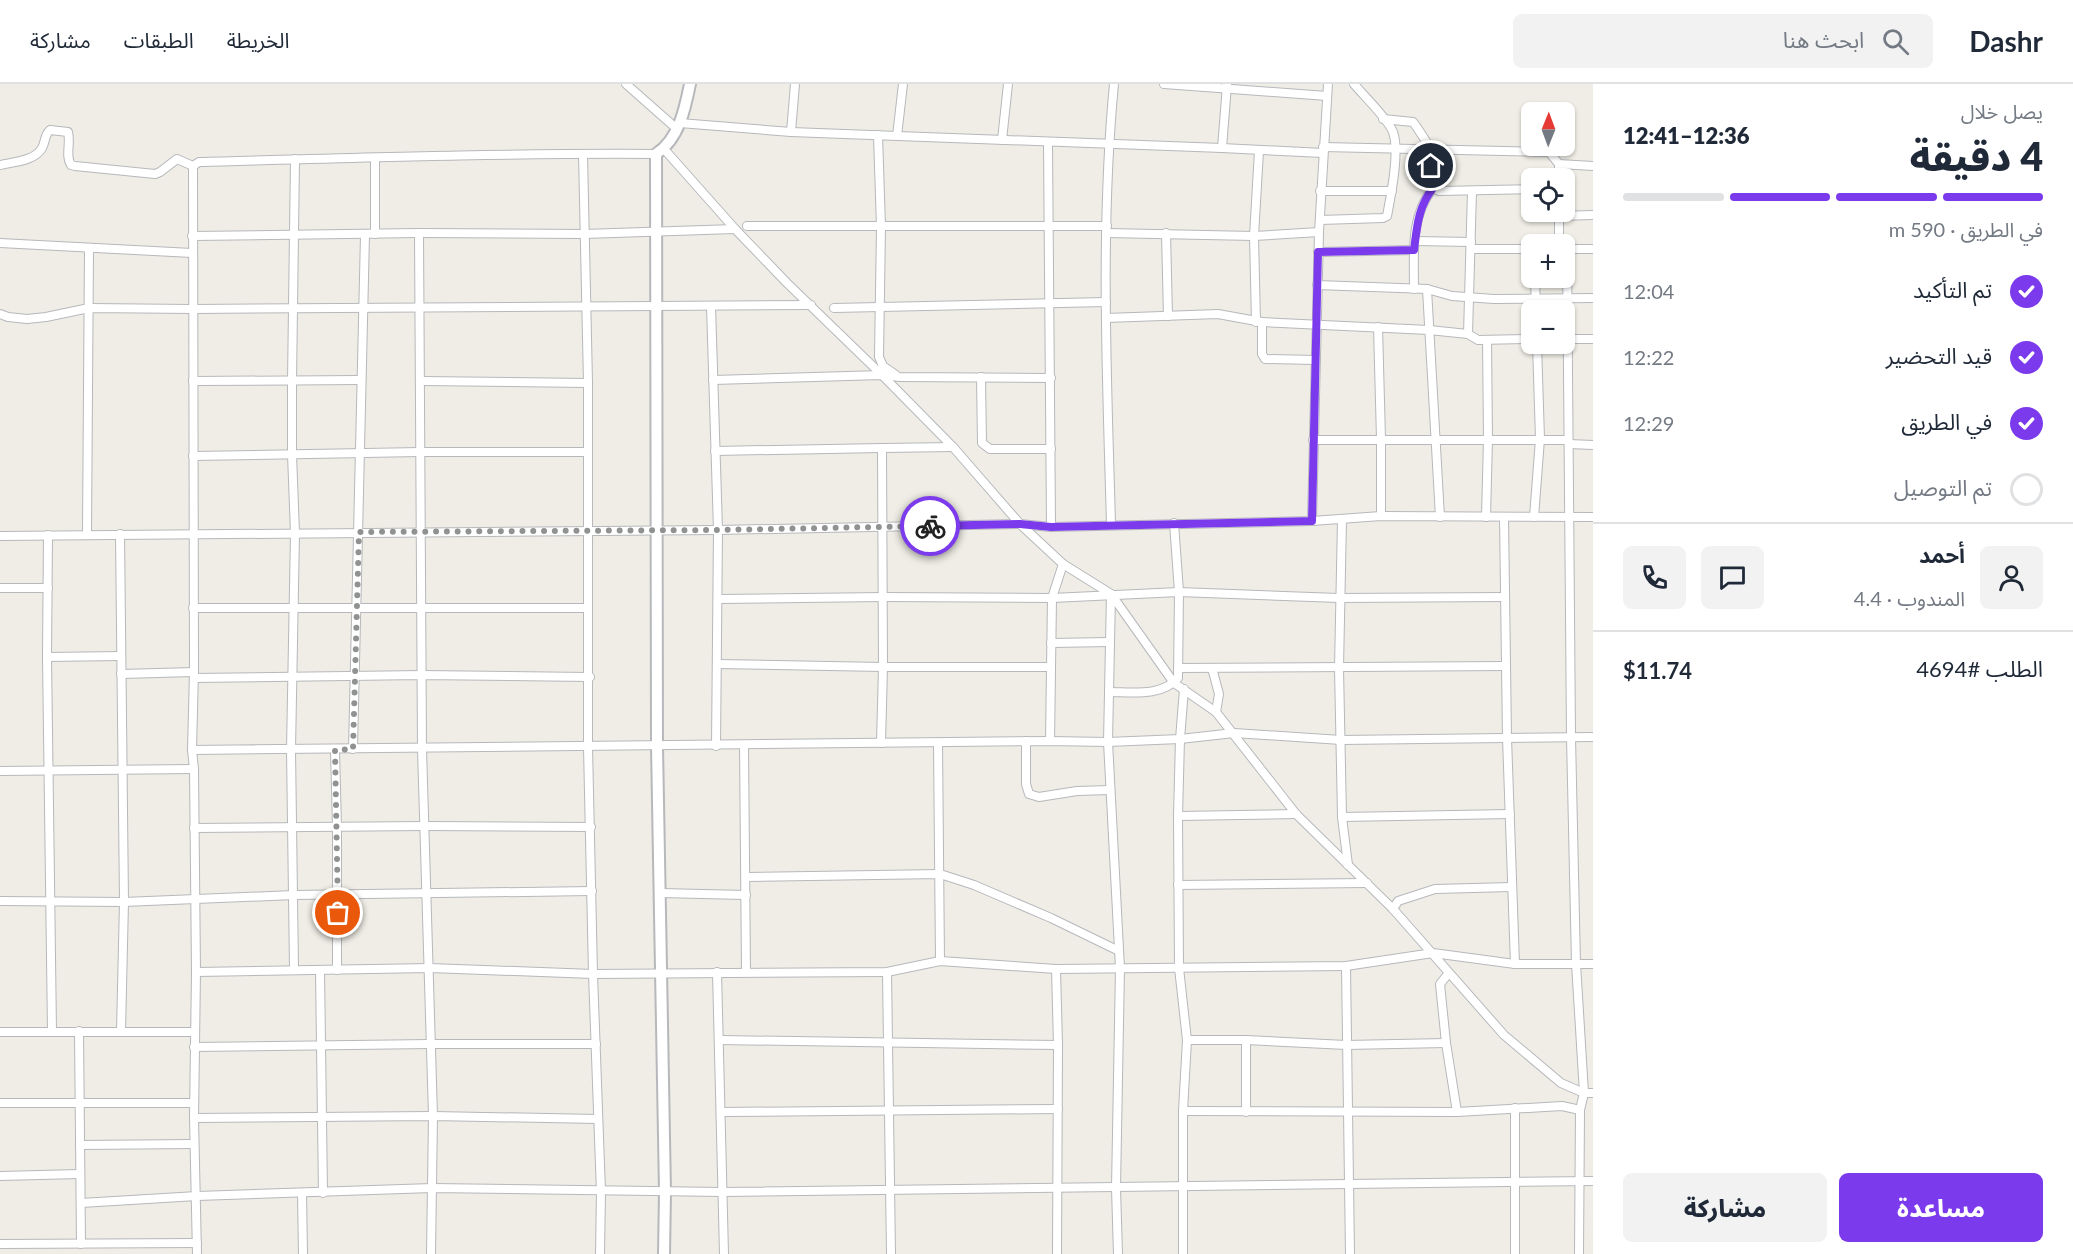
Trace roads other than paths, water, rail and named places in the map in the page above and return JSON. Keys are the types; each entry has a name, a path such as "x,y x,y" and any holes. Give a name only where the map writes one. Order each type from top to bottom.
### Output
{"street":[{"path":"626,84 679,126 1259,151 1395,148 1549,152 1560,164 1593,166"},
{"path":"664,1254 665,1192 657,746 656,232 660,152 679,126 690,84"},
{"path":"791,132 795,84"},
{"path":"897,136 903,84"},
{"path":"1002,140 1008,84"},
{"path":"1111,524 1106,302 1108,145 1114,84"},
{"path":"1164,84 1227,86 1327,96"},
{"path":"1312,521 1318,232 1328,84"},
{"path":"1320,220 1387,216 1392,191 1395,148 1393,133 1354,84"},
{"path":"1222,148 1227,86"},
{"path":"1383,119 1413,122 1431,149 1430,183 1433,188 1439,191 1521,189"},
{"path":"0,165 36,154 50,130 68,132 68,160 71,165 155,174 177,159 193,166"},
{"path":"878,135 881,227 880,362 900,377"},
{"path":"1048,142 1051,527"},
{"path":"1259,151 1254,236 1262,354 1265,358 1316,360"},
{"path":"193,166 199,162 295,159 660,152 953,447 1020,524 1063,564 1111,594 1174,683 1216,712 1296,814 1393,909 1504,1035 1561,1083 1589,1093"},
{"path":"583,154 588,383 587,531 590,677 588,747 601,1192 600,1254"},
{"path":"375,158 375,234"},
{"path":"294,969 294,828 291,750 295,533 292,454 292,308 295,159"},
{"path":"1560,164 1560,168"},
{"path":"193,166 194,675 192,750 196,972 194,1144 197,1254"},
{"path":"1414,289 1414,250 1418,216 1423,202 1433,188"},
{"path":"1320,191 1392,191"},
{"path":"1468,334 1472,191"},
{"path":"1575,214 1593,215"},
{"path":"747,226 1049,227 1254,236 1318,232"},
{"path":"192,236 419,233 584,234 735,229"},
{"path":"419,233 422,748 434,1116 431,1254"},
{"path":"1166,233 1168,316"},
{"path":"353,749 365,235"},
{"path":"1415,241 1521,248"},
{"path":"0,243 192,253"},
{"path":"87,535 89,248"},
{"path":"1575,249 1593,249"},
{"path":"1318,252 1414,250"},
{"path":"1317,285 1427,289 1446,295 1494,299 1593,298"},
{"path":"1535,288 1535,298"},
{"path":"1567,288 1567,298"},
{"path":"1427,289 1440,517"},
{"path":"834,308 1106,302"},
{"path":"0,314 27,319 89,308 811,305"},
{"path":"711,306 718,530 716,746"},
{"path":"1106,318 1218,314 1259,322 1429,330 1468,334 1487,340 1521,339"},
{"path":"1378,327 1382,439 1381,516"},
{"path":"1575,339 1593,339"},
{"path":"1486,517 1487,340"},
{"path":"1534,517 1540,439 1537,354"},
{"path":"1566,354 1576,964 1589,1093 1580,1110 1579,1254"},
{"path":"712,380 882,375 1051,378"},
{"path":"981,377 982,443 985,447 990,449 1051,449"},
{"path":"193,381 361,380"},
{"path":"421,381 588,383"},
{"path":"1313,440 1540,439 1593,445"},
{"path":"715,451 953,447"},
{"path":"881,743 884,667 882,448"},
{"path":"193,456 588,452"},
{"path":"0,536 718,530 1020,524 1051,527 1312,521 1381,516 1593,518"},
{"path":"1504,517 1507,738 1515,964"},
{"path":"1342,519 1339,668 1342,817 1348,865"},
{"path":"1109,692 1142,693 1163,689 1178,678 1179,592 1174,523"},
{"path":"120,534 124,902 121,1031"},
{"path":"48,535 47,657 52,1032"},
{"path":"1050,741 1052,598 1063,564"},
{"path":"0,588 48,588"},
{"path":"718,599 1052,598 1179,592 1339,598 1505,597"},
{"path":"1111,594 1108,742 1120,969 1116,1188 1118,1254"},
{"path":"194,608 588,608"},
{"path":"1052,643 1110,642"},
{"path":"47,657 121,656"},
{"path":"717,664 1051,667"},
{"path":"1178,668 1506,666"},
{"path":"1212,668 1219,694 1216,712"},
{"path":"121,674 293,677 422,675 590,677"},
{"path":"1183,1254 1183,1111 1187,1040 1179,968 1178,816 1184,689"},
{"path":"192,750 1108,742 1180,739 1234,733 1341,740 1593,737"},
{"path":"1026,741 1026,784 1029,794 1039,797 1077,791 1110,790"},
{"path":"938,743 940,961"},
{"path":"744,746 746,972"},
{"path":"335,750 337,970"},
{"path":"0,771 194,769"},
{"path":"1178,816 1296,814"},
{"path":"1342,817 1510,814"},
{"path":"194,828 591,827"},
{"path":"746,877 940,874 974,885 1051,918 1119,951"},
{"path":"1178,885 1367,883"},
{"path":"1393,909 1398,900 1445,887 1511,887"},
{"path":"0,901 194,901 294,895 592,891"},
{"path":"660,893 746,895"},
{"path":"196,972 430,968 593,974 887,972 940,961 1056,969 1346,966 1433,953 1515,964 1593,964"},
{"path":"1346,966 1346,1112 1350,1254"},
{"path":"1056,969 1057,1254"},
{"path":"320,970 323,1192"},
{"path":"717,972 724,1254"},
{"path":"887,972 891,1254"},
{"path":"1448,974 1440,984 1446,1043 1457,1112"},
{"path":"79,1031 81,1244"},
{"path":"0,1032 195,1032"},
{"path":"720,1040 1058,1045"},
{"path":"1187,1040 1246,1040 1346,1045 1446,1043"},
{"path":"1246,1040 1246,1112"},
{"path":"194,1047 596,1044"},
{"path":"0,1103 194,1102"},
{"path":"1183,1111 1457,1112 1562,1106 1580,1110"},
{"path":"1515,1108 1515,1254"},
{"path":"722,1112 1058,1110"},
{"path":"194,1118 434,1116 598,1119"},
{"path":"80,1145 194,1144"},
{"path":"0,1176 80,1174"},
{"path":"81,1203 197,1196 432,1188 723,1192 1593,1181"},
{"path":"302,1193 303,1254"},
{"path":"0,1244 197,1243"},
{"path":"54,1244 54,1254"},
{"path":"124,1244 124,1254"}]}
